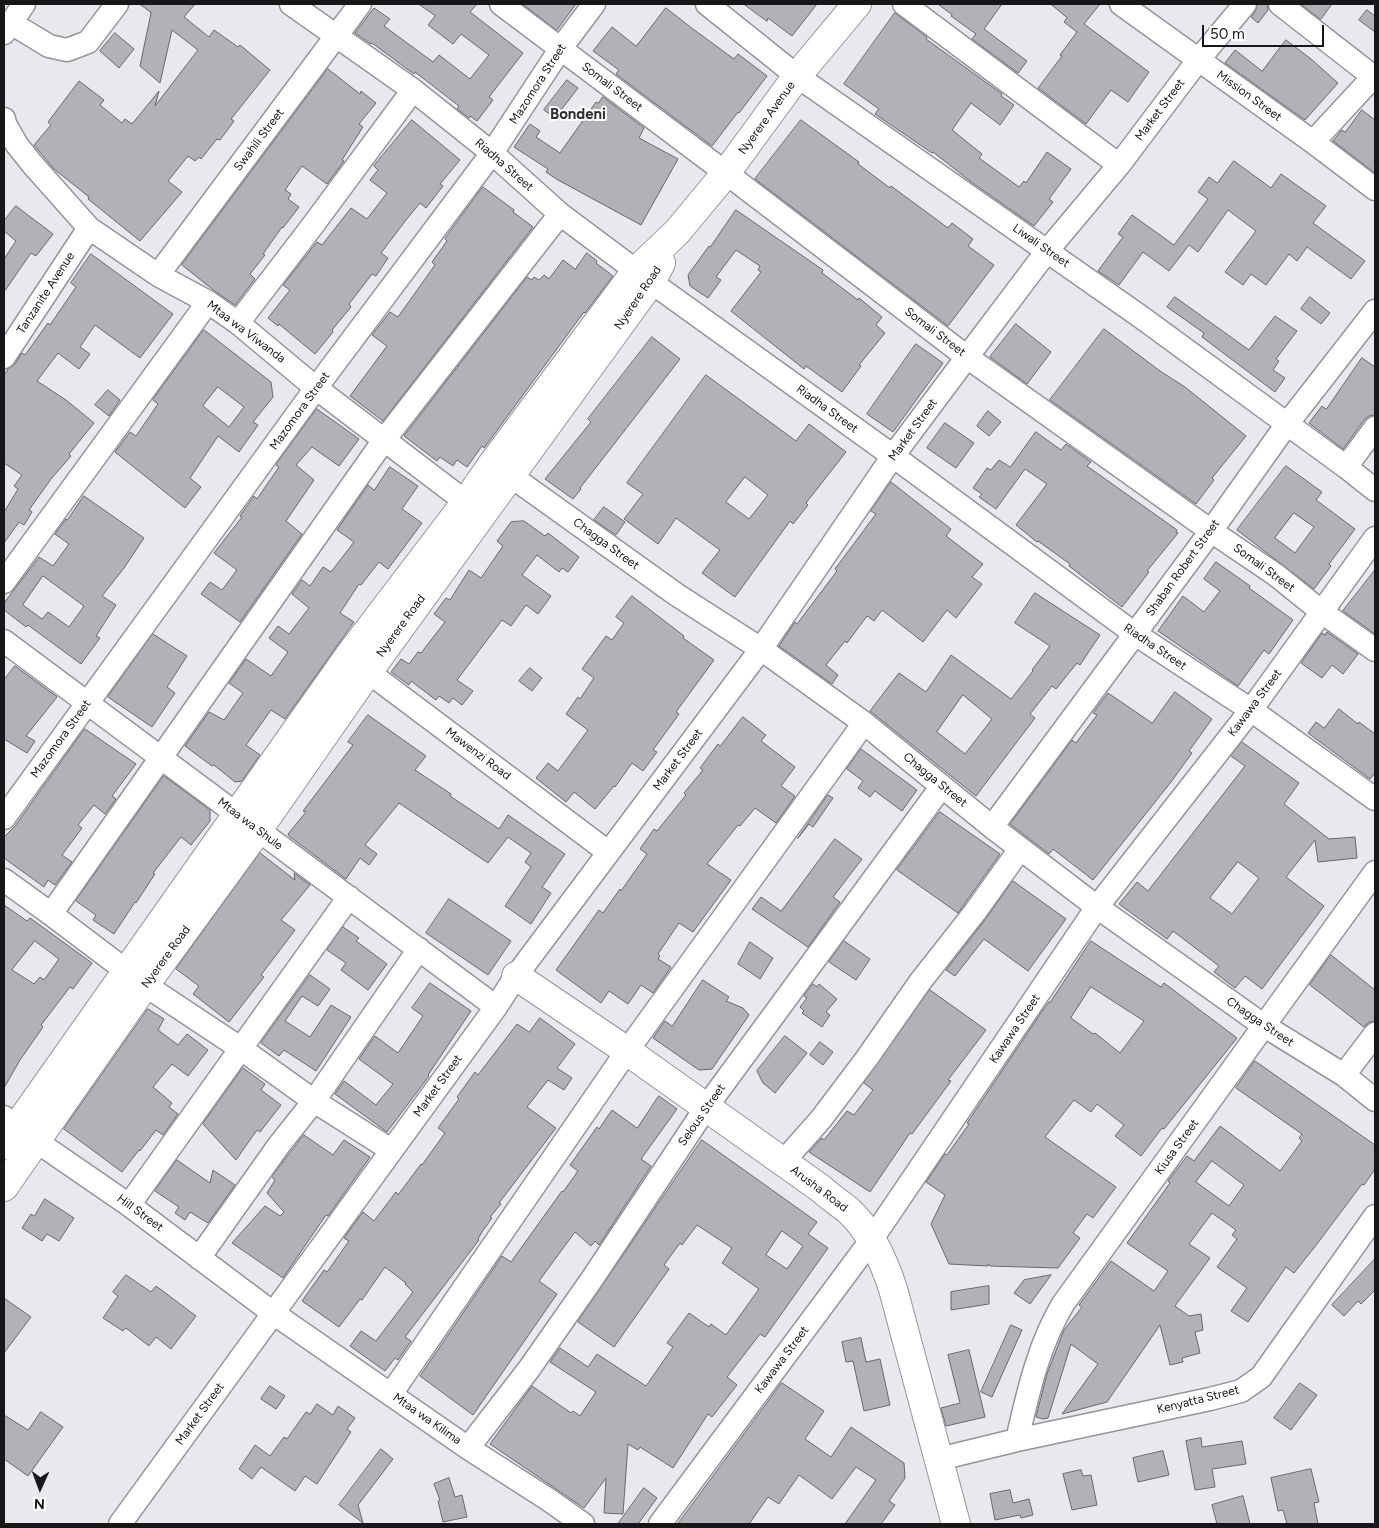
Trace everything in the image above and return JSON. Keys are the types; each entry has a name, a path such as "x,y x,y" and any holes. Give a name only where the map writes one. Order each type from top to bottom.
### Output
{"main road":[{"name":"Nyerere Avenue","path":"677,232 726,173 797,76 857,4"},
{"name":"Nyerere Road","path":"136,979 237,814 358,664 677,232"},
{"name":"Nyerere Road","path":"4,1187 15,1133 136,979 258,830 358,664"},
{"name":"Arusha Road","path":"516,976 707,1106 783,1162 849,1211 872,1239 888,1272 956,1524"}],"street":[{"path":"24,4 7,28 49,46 67,50 88,42 117,4"},
{"name":"Riadha Street","path":"291,4 413,90 492,153 560,214 644,276 1135,634 1251,710 1375,799"},
{"name":"Swahili Street","path":"158,275 360,4"},
{"name":"Somali Street","path":"501,4 967,357 1211,531 1276,575 1322,612 1375,650"},
{"name":"Mazomora Street","path":"4,818 316,388 492,153 561,48 594,4"},
{"name":"Liwali Street","path":"707,4 797,76 1141,316 1375,490"},
{"path":"904,4 1119,165"},
{"name":"Mission Street","path":"1122,4 1313,142 1375,190"},
{"name":"Market Street","path":"120,1524 516,976 762,649 893,456 1047,250 1119,165 1199,59 1245,4"},
{"path":"1280,4 1375,76 1313,142"},
{"path":"238,323 413,90"},
{"name":"Mtaa wa Viwanda","path":"4,119 5,124 22,152 89,228 158,275 208,302 238,323 316,388 474,508"},
{"path":"51,914 384,440 560,214"},
{"name":"Tanzanite Avenue","path":"4,357 89,228"},
{"path":"4,582 208,302"},
{"name":"Shaban Robert Street","path":"992,827 1211,531 1287,424 1375,311"},
{"path":"1346,467 1375,428"},
{"name":"Chagga Street","path":"501,469 677,595 762,649 864,722 992,827 1097,907 1263,1025 1344,1075 1375,1100"},
{"name":"Kawawa Street","path":"660,1524 872,1239 1097,907 1251,710 1375,538"},
{"name":"Mtaa wa Shule","path":"4,640 496,1006"},
{"name":"Mawenzi Road","path":"358,664 608,852"},
{"path":"391,1394 627,1051 864,722"},
{"name":"Selous Street","path":"468,1448 529,1369 587,1288 707,1106 942,786"},
{"path":"783,1162 821,1118 867,1058 920,982 975,912 1020,849"},
{"name":"Kiusa Street","path":"1017,1440 1035,1367 1052,1322 1063,1304 1375,872"},
{"path":"4,880 136,979 240,1048 314,1101 391,1150"},
{"path":"129,1205 349,898"},
{"path":"199,1258 279,1145 314,1101 419,950"},
{"path":"1344,1075 1375,1034"},
{"name":"Hill Street","path":"15,1133 129,1205 273,1313"},
{"name":"Kenyatta Street","path":"939,1459 1241,1391 1261,1378 1375,1216"},
{"name":"Mtaa wa Kilima","path":"273,1313 468,1448 583,1524"}],"building":[{"path":"140,4 195,4 184,17 209,37 214,30 238,47 240,45 270,70 231,119 234,121 220,140 217,139 201,159 199,157 195,161 188,156 168,181 182,192 140,241 54,169 34,145 51,125 48,122 79,81 104,100 100,105 122,123 125,119 132,124 159,91 155,106 198,50 172,30 160,83 140,66 151,13"},
{"path":"419,4 477,4 470,12 523,53 489,97 493,100 477,121 470,116 469,118 457,109 459,106 415,72 414,74 355,33 374,8 390,19 384,26 433,62 439,55 470,79 489,55 461,34 453,44 428,25 435,16"},
{"path":"523,4 576,4 557,30"},
{"path":"744,4 817,4 792,36 768,18 767,21"},
{"path":"938,4 1002,4 984,29 1027,61 1018,73 972,39 976,34"},
{"path":"1051,4 1100,4 1084,24 1149,72 1128,102 1111,90 1086,124 1038,88 1077,32 1064,22 1067,18"},
{"path":"1258,4 1267,4 1268,10 1258,23 1251,17"},
{"path":"1301,4 1332,4 1321,19"},
{"path":"666,8 734,59 738,54 767,76 712,146 616,74 619,70 593,51 612,27 636,46"},
{"path":"1367,10 1375,16 1375,32 1359,20"},
{"path":"895,13 927,37 926,39 1002,94 1001,96 1014,105 1000,125 971,103 952,130 982,154 979,158 1019,187 1024,181 1026,183 1047,152 1071,169 1049,199 1053,202 1034,226 970,181 933,152 875,114 879,109 844,84"},
{"path":"115,33 134,49 119,68 100,51"},
{"path":"1286,40 1338,83 1305,120 1225,63 1235,50 1262,71"},
{"path":"328,69 360,94 361,91 376,103 359,124 363,127 342,160 344,161 327,184 302,166 285,190 291,194 288,199 299,207 263,254 265,255 250,274 255,279 235,305 182,265"},
{"path":"567,80 578,88 555,118 544,110"},
{"path":"603,97 644,128 639,138 678,159 641,225 558,180 546,172 548,169 514,147 530,124 540,131 536,137 560,153 596,102 598,103"},
{"path":"1362,110 1375,120 1375,173 1333,141 1342,130 1345,132"},
{"path":"412,120 460,160 440,184 443,186 426,208 420,203 381,253 388,258 376,276 372,274 349,304 351,307 315,354 279,324 278,326 268,318 290,290 283,285 317,242 322,245 351,208 367,219 387,193 370,180 378,170 374,166"},
{"path":"801,120 859,162 858,164 890,188 891,186 948,228 952,223 973,239 968,246 994,265 948,326 755,179"},
{"path":"1234,161 1271,188 1281,174 1326,206 1313,223 1365,261 1351,279 1307,247 1297,261 1289,254 1266,285 1251,274 1243,285 1225,272 1256,231 1228,210 1198,252 1189,245 1169,271 1143,252 1119,285 1098,271 1123,237 1118,234 1132,215 1174,245 1208,199 1198,192 1209,177 1217,183"},
{"path":"483,187 533,227 383,421 350,396 387,346 372,335 390,312 398,317 435,265 432,262 447,241 445,239"},
{"path":"16,206 53,234 36,256 31,253 4,292 4,259 16,241 4,231 4,221"},
{"path":"736,210 823,270 822,273 858,300 859,298 882,317 876,325 885,333 859,365 861,366 842,392 806,366 804,369 731,311 761,272 758,270 760,266 736,250 716,277 721,280 708,298 690,286 688,275"},
{"path":"587,253 597,261 596,263 613,276 584,312 484,448 482,446 467,467 457,460 453,466 440,457 437,461 404,436 527,277 532,280 534,277 539,280 544,275 549,279 563,260 575,269"},
{"path":"91,254 173,314 140,358 95,325 80,347 90,354 79,369 58,353 37,381 66,400 94,423 29,510 32,512 24,525 19,522 4,543 4,512 18,489 14,486 22,475 4,463 4,375 15,364 22,353 25,355 48,323 50,325 76,287 71,283"},
{"path":"1175,297 1249,350 1275,316 1297,331 1276,359 1279,361 1273,370 1285,378 1275,392 1202,337 1204,333 1167,307"},
{"path":"1310,297 1330,313 1321,324 1301,309"},
{"path":"1016,324 1051,352 1027,384 990,357"},
{"path":"1104,329 1160,371 1185,387 1246,436 1212,478 1214,480 1196,504 1050,400"},
{"path":"204,330 271,382 273,397 253,422 258,425 239,452 218,436 190,478 201,487 185,508 115,452 130,432 136,436 158,404 153,400","holes":["218,387 244,407 229,427 203,406"]},
{"path":"652,337 680,359 573,499 545,479 591,422 588,419"},
{"path":"916,344 943,363 893,432 867,414"},
{"path":"1362,358 1375,367 1375,415 1369,416 1364,420 1343,449 1309,423 1322,406 1326,409"},
{"path":"706,375 796,441 809,424 846,452 806,503 808,505 793,524 790,521 735,597 702,573 720,550 676,518 658,544 624,519 643,494 627,483","holes":["745,477 768,495 749,519 726,502"]},
{"path":"108,390 120,400 109,416 95,405"},
{"path":"317,409 359,439 339,466 312,447 296,465 314,480 286,521 302,534 240,622 201,594 210,582 222,590 237,570 214,553 242,517 240,516 254,496 257,499 279,467 276,465"},
{"path":"988,411 1001,422 989,436 977,426"},
{"path":"945,423 974,443 956,468 927,448"},
{"path":"1036,432 1061,450 1066,444 1091,462 1087,466 1177,530 1176,532 1178,533 1147,571 1149,572 1122,607 1069,566 1070,564 1016,525 1047,484 1025,469 996,509 979,497 982,494 973,488 987,468 991,470 999,460 1010,467"},
{"path":"1286,466 1322,492 1316,500 1355,529 1329,564 1331,566 1314,589 1237,530","holes":["1294,513 1314,527 1295,553 1275,538"]},
{"path":"390,467 418,486 402,509 422,523 388,569 379,562 361,585 359,584 340,613 354,622 285,719 271,710 246,745 260,755 242,781 235,782 214,765 212,766 185,746 209,712 224,720 243,693 229,683 246,659 271,676 288,652 269,638 278,626 289,634 309,608 292,594 302,580 310,586 323,567 331,572 354,542 337,530 368,485 374,490"},
{"path":"891,482 951,529 946,536 983,564 972,577 982,584 956,618 947,610 923,642 882,610 874,621 867,616 847,643 845,641 826,665 838,675 832,684 779,646 795,622 797,624 837,571 835,569 876,514 871,511"},
{"path":"84,496 144,538 102,596 116,605 96,636 100,638 81,664 4,610 4,603 39,557 53,566 69,544 55,534","holes":["43,576 84,606 69,627 48,612 42,619 23,605"]},
{"path":"604,507 625,522 616,535 594,520"},
{"path":"524,521 545,536 548,533 579,557 568,572 562,568 559,572 537,555 522,575 551,596 538,614 526,605 511,626 502,620 457,680 473,691 462,705 453,698 449,703 439,696 436,700 411,681 409,685 391,672 401,659 409,664 418,652 421,653 445,622 434,614 446,598 450,600 469,570 481,578 503,546 497,541 511,522"},
{"path":"1216,562 1293,620 1269,654 1264,650 1238,686 1158,631 1183,596 1204,612 1220,591 1204,579"},
{"path":"1375,570 1375,634 1343,611"},
{"path":"1035,593 1100,635 1080,665 1077,663 1056,689 1052,686 1030,714 1035,718 976,796 870,711 899,673 926,692 951,655 1011,699 1050,646 1015,623","holes":["963,695 992,719 965,754 937,732"]},
{"path":"632,596 684,636 683,638 714,660 676,712 679,714 653,750 657,752 643,771 632,763 615,787 595,809 574,792 566,802 536,778 548,763 558,771 588,730 566,714 578,697 580,699 594,678 582,669 606,636 612,640 624,623 616,617"},
{"path":"1327,632 1358,654 1343,674 1332,665 1322,678 1301,663 1322,633 1325,635"},
{"path":"153,634 187,656 167,687 175,693 152,727 108,697"},
{"path":"15,666 57,697 26,736 35,741 27,753 4,739 4,680"},
{"path":"530,668 542,678 532,691 519,681"},
{"path":"1175,692 1212,719 1189,751 1192,753 1171,782 1093,880 1053,849 1049,854 1010,824 1072,740 1076,743 1097,715 1093,713 1108,693 1152,723"},
{"path":"1339,709 1375,734 1375,773 1370,779 1308,733 1316,722 1324,728"},
{"path":"368,715 426,756 415,770 451,794 450,796 499,829 508,815 565,854 542,887 551,893 531,924 505,906 531,867 525,862 531,853 508,837 488,863 399,803 365,845 377,854 369,865 360,858 346,879 289,836 288,834 306,812 303,811 353,745 348,742"},
{"path":"743,717 766,735 761,741 795,767 781,786 795,796 776,823 755,808 740,826 738,825 707,864 731,880 693,932 679,923 658,954 660,956 658,959 671,967 653,993 641,985 628,1004 609,991 601,1003 556,970 599,910 603,913 620,889 621,891 647,854 640,849 654,829 657,831 686,795 684,793 703,770 700,768 718,744 720,746"},
{"path":"85,729 136,764 112,796 116,799 105,814 94,805 78,825 82,828 62,855 72,862 55,885 48,880 44,887 4,858 4,837 15,826"},
{"path":"1242,742 1299,783 1284,804 1329,839 1355,837 1357,858 1318,862 1315,840 1286,877 1324,906 1262,989 1245,976 1235,988 1214,972 1219,966 1173,931 1167,939 1119,904 1137,882 1148,891 1245,766 1231,756","holes":["1238,862 1259,878 1232,914 1210,898"]},
{"path":"861,749 917,790 902,811 875,791 870,797 858,788 863,781 847,769"},
{"path":"164,776 210,810 210,821 191,845 181,837 153,873 155,874 114,934 93,920 96,915 76,901"},
{"path":"828,795 833,798 813,827 809,824 798,838"},
{"path":"940,812 1000,854 958,913 897,870"},
{"path":"835,839 862,859 833,897 840,902 808,947 752,909 761,897 781,911"},
{"path":"260,853 295,880 294,873 310,885 281,920 295,930 261,975 264,977 229,1022 193,994 199,986 176,969"},
{"path":"1013,881 1066,919 1028,971 984,939 955,976 946,970 985,920"},
{"path":"449,899 511,941 488,975 426,933"},
{"path":"4,905 27,921 30,918 92,963 73,989 70,987 41,1025 43,1027 20,1060 4,1088","holes":["35,941 59,959 44,980 40,977 34,984 12,970"]},
{"path":"343,927 359,938 356,941 387,964 368,990 341,970 346,963 327,950"},
{"path":"844,941 870,959 856,980 829,962"},
{"path":"1091,941 1161,987 1164,983 1237,1038 1141,1156 1115,1136 1124,1125 1097,1104 1091,1112 1074,1100 1045,1137 1116,1187 1093,1218 1087,1214 1073,1233 1080,1238 1058,1268 949,1264 931,1224 945,1195 926,1182 969,1124 967,1123","holes":["1091,987 1144,1021 1120,1053 1095,1033 1093,1034 1071,1018"]},
{"path":"750,942 773,958 760,979 738,964"},
{"path":"1331,955 1375,990 1375,1021 1369,1022 1364,1027 1310,985"},
{"path":"310,975 330,989 318,1006 302,996 285,1021 310,1037 331,1005 351,1017 316,1071 284,1050 279,1056 261,1043"},
{"path":"703,980 729,997 726,1001 743,1008 749,1015 712,1069 699,1070 653,1038 665,1021 672,1026"},
{"path":"430,983 471,1011 429,1076 387,1132 335,1094 344,1081 376,1105 393,1084 359,1059 375,1036 398,1053 423,1016 412,1008"},
{"path":"813,984 817,987 819,984 837,999 826,1012 830,1015 822,1027 802,1013 804,1011 800,1007 807,998 804,996"},
{"path":"930,990 986,1030 948,1080 951,1081 912,1134 910,1133 870,1192 809,1152 822,1138 824,1140 847,1111 854,1115 873,1090 864,1083"},
{"path":"148,1009 164,1019 158,1030 178,1045 187,1034 208,1050 188,1076 172,1064 153,1087 172,1103 169,1107 178,1114 163,1135 156,1130 122,1172 64,1129"},
{"path":"540,1018 575,1044 557,1068 572,1078 564,1090 548,1080 527,1107 556,1128 499,1203 501,1204 490,1217 492,1218 479,1240 405,1337 411,1341 398,1360 395,1358 385,1371 350,1346 361,1331 376,1341 413,1292 406,1283 385,1267 362,1300 360,1299 339,1327 302,1301 324,1270 327,1272 349,1241 344,1238 363,1212 374,1221 396,1192 398,1195 422,1165 445,1133 438,1128 459,1099 457,1097 475,1072 478,1075 517,1024 529,1032"},
{"path":"785,1036 807,1053 775,1093 763,1083 757,1071"},
{"path":"820,1042 833,1052 823,1065 810,1055"},
{"path":"1255,1061 1375,1145 1375,1169 1294,1273 1286,1267 1248,1322 1231,1311 1247,1288 1217,1267 1237,1239 1232,1235 1236,1230 1212,1213 1189,1244 1210,1258 1175,1306 1189,1316 1201,1314 1203,1330 1195,1332 1200,1353 1182,1358 1183,1362 1170,1365 1160,1325 1107,1402 1062,1414 1098,1364 1071,1344 1048,1418 1036,1417 1047,1374 1064,1330 1082,1307 1079,1305 1111,1261 1154,1291 1168,1271 1127,1243 1187,1156 1194,1161 1220,1126 1280,1171 1302,1141 1299,1138 1302,1134 1236,1088","holes":["1212,1161 1244,1185 1229,1206 1196,1182"]},
{"path":"243,1068 265,1084 261,1090 281,1105 260,1132 257,1130 236,1160 203,1124"},
{"path":"659,1096 677,1109 641,1159 651,1166 599,1245 595,1241 591,1246 575,1232 539,1281 557,1294 473,1415 420,1376 502,1256 511,1262 578,1171 570,1165 597,1127 599,1129 612,1110 637,1128"},
{"path":"304,1135 333,1155 344,1140 370,1157 328,1216 326,1215 283,1278 232,1243 265,1206 280,1216 284,1212 267,1193 275,1180 272,1177"},
{"path":"702,1140 817,1222 808,1234 828,1248 765,1337 760,1334 727,1377 737,1385 712,1417 708,1414 673,1468 640,1447 638,1450 628,1444 623,1514 604,1513 606,1478 584,1508 490,1444 532,1386 571,1413 573,1411 580,1416 596,1392 550,1362 560,1348 588,1367 597,1354 646,1386 673,1347 667,1343 689,1313 709,1327 711,1324 726,1335 759,1289 722,1263 732,1248 697,1225 682,1245 680,1243 664,1265 669,1269 614,1347 578,1322","holes":["782,1231 803,1246 787,1269 766,1255"]},
{"path":"177,1160 210,1183 213,1170 235,1185 208,1223 190,1212 185,1220 175,1213 179,1207 155,1191"},
{"path":"45,1199 74,1218 59,1241 47,1234 42,1241 22,1228 31,1214 34,1216"},
{"path":"1375,1259 1375,1290 1361,1304 1358,1301 1344,1316 1332,1305"},
{"path":"126,1275 151,1292 156,1286 196,1316 171,1349 156,1337 149,1346 126,1328 123,1331 103,1318 118,1296 113,1292"},
{"path":"1051,1275 1030,1304 1014,1293 1024,1280"},
{"path":"989,1286 989,1304 951,1310 951,1292"},
{"path":"4,1298 31,1317 4,1353"},
{"path":"1011,1325 1022,1330 992,1397 981,1392"},
{"path":"861,1338 866,1362 880,1359 890,1405 864,1411 853,1361 846,1362 842,1342"},
{"path":"969,1350 985,1417 946,1426 941,1408 960,1403 948,1355"},
{"path":"782,1383 824,1411 805,1439 831,1457 851,1427 904,1463 905,1478 889,1501 895,1505 881,1524 845,1524 876,1480 856,1467 832,1499 799,1475 779,1504 768,1497 749,1524 678,1524"},
{"path":"1300,1383 1317,1395 1291,1430 1274,1418"},
{"path":"270,1386 285,1396 276,1409 261,1399"},
{"path":"317,1404 333,1415 338,1406 355,1418 347,1429 351,1432 317,1484 305,1476 295,1491 261,1467 252,1479 239,1469 255,1445 270,1456 284,1437 287,1439 306,1412 310,1414"},
{"path":"41,1412 63,1427 28,1476 4,1459 4,1415 28,1430"},
{"path":"1201,1438 1202,1447 1242,1441 1246,1464 1212,1469 1215,1487 1195,1490 1186,1441"},
{"path":"381,1449 393,1459 358,1505 363,1523 339,1505"},
{"path":"1163,1451 1169,1475 1138,1482 1133,1458"},
{"path":"1311,1469 1319,1502 1314,1503 1318,1524 1287,1524 1283,1510 1278,1511 1271,1478"},
{"path":"1081,1470 1083,1476 1091,1475 1097,1505 1072,1510 1063,1474"},
{"path":"449,1478 455,1497 462,1495 467,1517 443,1522 438,1501 440,1500 434,1484"},
{"path":"644,1488 657,1498 638,1524 618,1524"},
{"path":"1010,1490 1013,1503 1029,1499 1033,1515 1021,1518 1020,1515 995,1520 990,1494"},
{"path":"1243,1496 1250,1524 1217,1524 1212,1505"}],"district":[{"name":"Bondeni","path":"578,115"}]}
